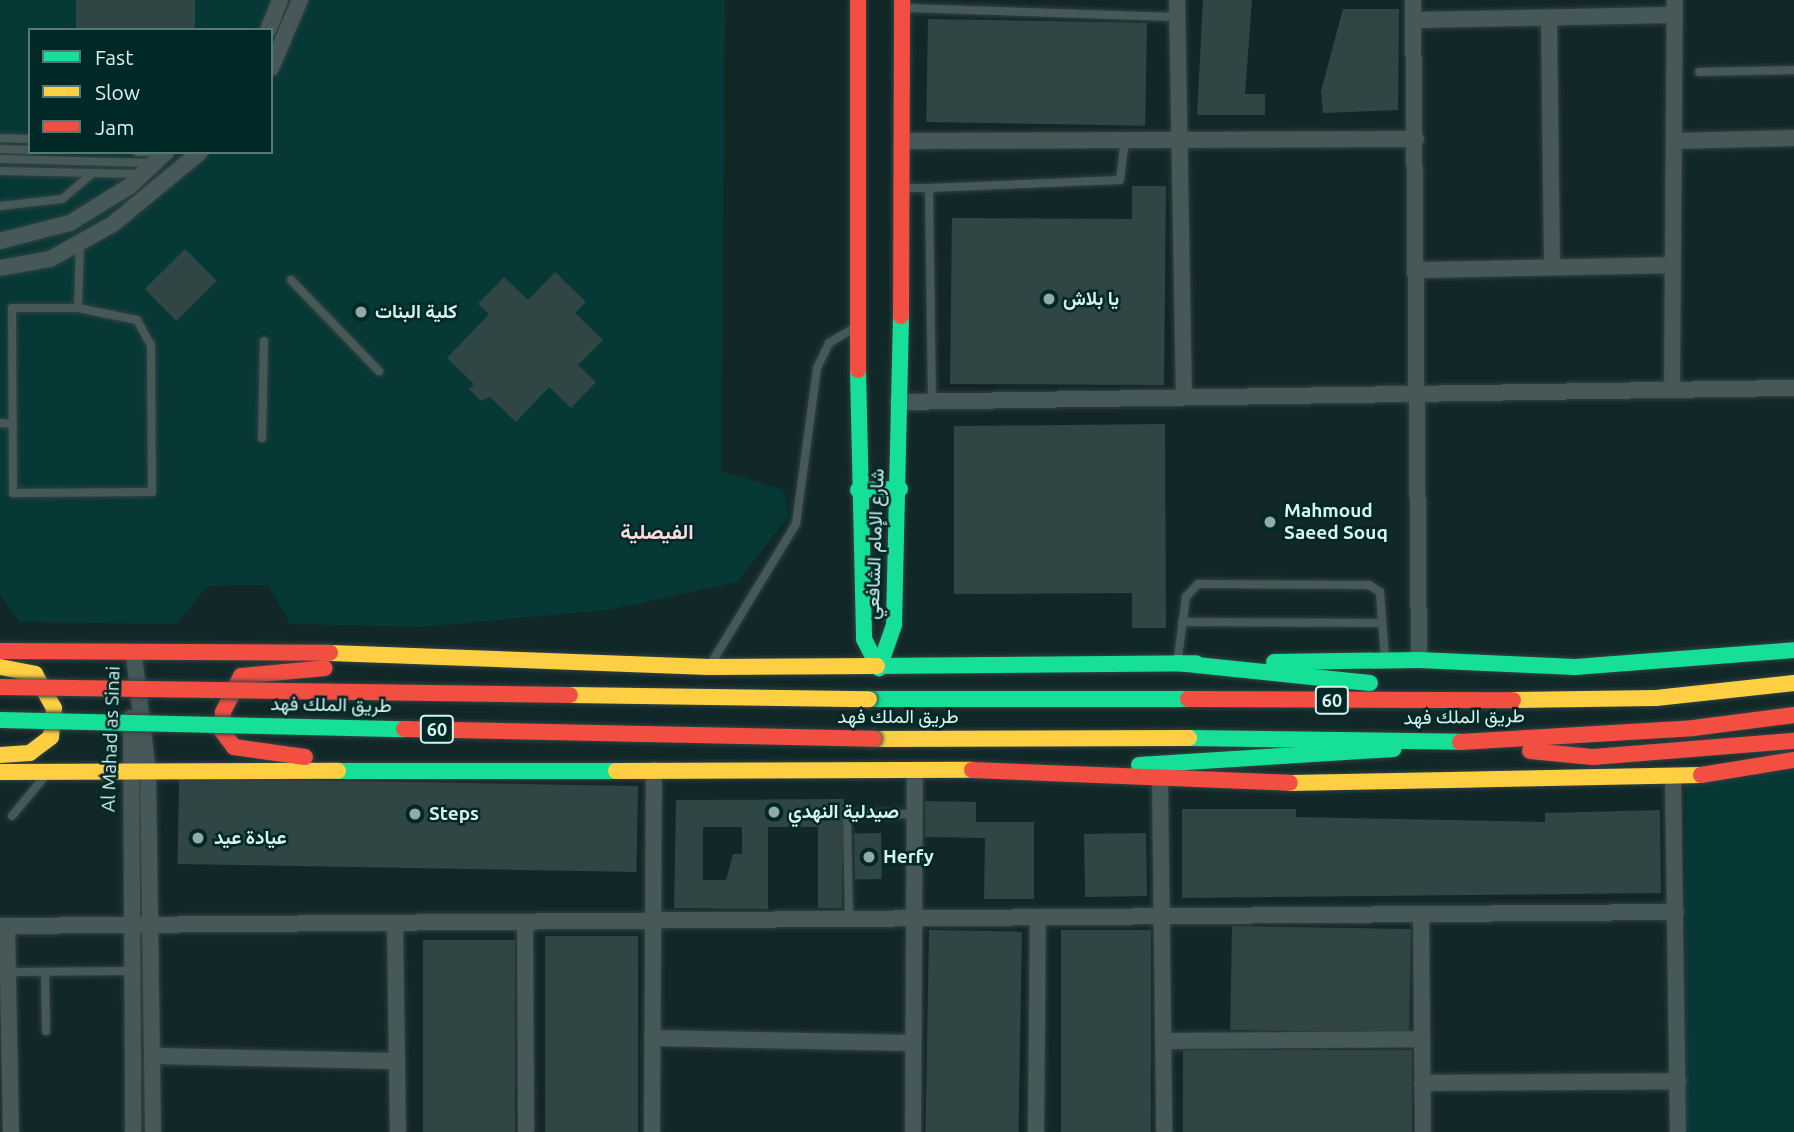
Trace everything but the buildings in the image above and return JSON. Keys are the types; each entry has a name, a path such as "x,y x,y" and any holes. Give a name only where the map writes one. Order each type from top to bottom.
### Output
{"main road":[{"name":"شارع الإمام الشافعي","path":"858,0 858,490 864,639 879,668"},
{"name":"شارع الإمام الشافعي","path":"879,668 894,625 900,489 898,402 904,188 902,4"},
{"path":"858,490 900,489"},
{"path":"0,651 134,656 277,652 501,664 879,668 1385,660 1574,667 1794,650"},
{"path":"1177,663 1551,700"},
{"path":"501,664 260,670 241,676 227,696 222,731 234,747 256,754 546,772"},
{"path":"0,667 35,674 54,708 51,737 30,753 0,755"},
{"name":"طريق الملك فهد","path":"0,687 869,699 1551,700 1656,698 1794,683"},
{"name":"طريق الملك فهد","path":"0,720 874,739 1313,737 1454,742 1693,728 1794,715"},
{"path":"0,772 915,772 1322,758 1454,742 1593,757 1794,741"},
{"path":"1013,770 1160,781 1376,785 1673,779 1794,760"}],"street":[{"path":"269,28 280,0"},
{"path":"273,63 300,0"},
{"path":"1177,0 1184,396"},
{"path":"1413,0 1419,393 1419,660"},
{"path":"1413,20 1549,18 1675,8 1672,390"},
{"path":"1549,18 1552,268"},
{"path":"1674,141 1794,138"},
{"path":"903,141 1416,139"},
{"path":"0,268 50,259 113,224 196,154"},
{"path":"0,241 70,223 157,161"},
{"path":"1417,270 1673,265"},
{"path":"898,402 1794,388"},
{"name":"Al Mahad as Sinai","path":"134,656 148,772 153,1132"},
{"name":"Al Mahad as Sinai","path":"133,1132 128,772 134,656"},
{"path":"653,1132 651,921 654,770"},
{"path":"913,1132 911,814 915,772"},
{"path":"1673,779 1678,1132"},
{"path":"1160,781 1164,1132"},
{"path":"11,1132 8,972 3,926 1676,912"},
{"path":"1421,914 1423,1132"},
{"path":"1036,1132 1038,918"},
{"path":"525,922 526,1132"},
{"path":"395,923 398,1132"},
{"path":"652,1038 912,1043"},
{"path":"1164,1041 1422,1039"},
{"path":"152,1056 397,1061"},
{"path":"1422,1083 1678,1081"}],"lane":[{"path":"902,4 1177,17"},
{"path":"1699,72 1794,70"},
{"path":"0,138 28,139"},
{"path":"904,188 1120,180 1125,140"},
{"path":"0,149 28,150"},
{"path":"0,159 157,161"},
{"path":"0,171 93,173 157,161"},
{"path":"0,206 62,198 93,173"},
{"path":"929,188 932,400"},
{"path":"78,308 80,243"},
{"path":"291,279 379,371"},
{"path":"12,308 78,308 138,320 151,345 152,492 13,493 12,308"},
{"path":"709,667 796,524 822,354 860,324"},
{"path":"262,438 264,341"},
{"path":"0,424 13,424"},
{"path":"1177,663 1186,597 1198,584 1369,585 1380,592 1385,660"},
{"path":"1182,622 1382,623"},
{"path":"12,816 47,774"},
{"path":"849,919 847,814 911,814"},
{"path":"8,972 131,971"},
{"path":"45,972 46,1031"}],"shaded area":[{"name":"كلية البنات","path":"0,0 725,0 721,471 784,490 788,517 737,582 608,610 421,627 290,624 269,585 208,586 176,624 20,622 0,594"},
{"path":"1686,770 1794,770 1794,1132 1686,1132"}],"traffic: fast":[{"path":"879,668 894,625 901,316"},
{"path":"858,370 864,639 879,668"},
{"path":"858,490 900,489"},
{"path":"1274,662 1419,660 1575,667 1794,650"},
{"path":"1177,663 1370,683"},
{"path":"877,666 1196,663"},
{"path":"869,699 1188,699"},
{"path":"0,720 404,729"},
{"path":"1189,738 1460,742"},
{"path":"1139,765 1393,749"},
{"path":"338,771 616,771"}],"traffic: slow":[{"path":"330,653 709,667 877,666"},
{"path":"0,667 35,674 54,708 51,737 30,753 0,755"},
{"path":"1513,700 1656,698 1794,683"},
{"path":"570,695 869,699"},
{"path":"874,739 1189,738"},
{"path":"616,771 972,770"},
{"path":"0,772 338,771"},
{"path":"1290,783 1701,775"}],"traffic: jam":[{"path":"858,0 858,370"},
{"path":"901,316 902,0"},
{"path":"0,651 330,653"},
{"path":"305,757 234,747 222,731 223,712 241,676 325,668"},
{"path":"0,687 570,695"},
{"path":"1188,699 1513,700"},
{"path":"1460,742 1693,728 1794,715"},
{"path":"404,729 874,739"},
{"path":"1530,751 1593,757 1794,741"},
{"path":"1701,775 1794,760"},
{"path":"972,770 1290,783"}],"place":[{"name":"يا بلاش","path":"1049,299"},
{"name":"كلية البنات","path":"361,312"},
{"name":"Mahmoud Saeed Souq","path":"1270,522"},
{"name":"صيدلية النهدي","path":"774,812"},
{"name":"Steps","path":"415,814"},
{"name":"عيادة عيد","path":"198,838"},
{"name":"Herfy","path":"869,857"}],"district":[{"name":"الفيصلية","path":"657,531"}]}
